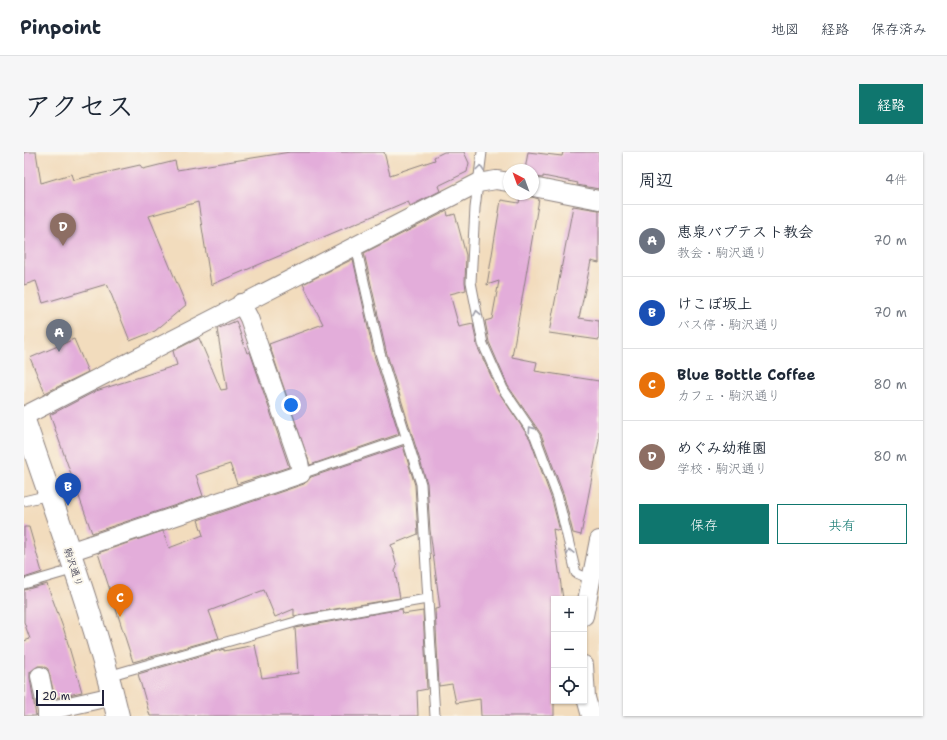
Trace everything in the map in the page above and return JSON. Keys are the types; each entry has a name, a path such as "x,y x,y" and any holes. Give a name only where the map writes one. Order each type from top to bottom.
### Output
{"main road":[{"name":"駒沢通り","path":"24,420 72,561 113,696"}],"street":[{"path":"24,416 241,303 478,183 496,180 503,181"},
{"path":"539,188 599,200"},
{"path":"72,561 301,474 300,462 249,318 241,303"},
{"path":"587,602 599,540"},
{"path":"584,668 586,698 591,716"},
{"path":"40,676 47,714 113,696"}],"lane":[{"path":"482,152 478,183 471,282 483,344 503,388 535,436 558,498 576,573 592,580"},
{"path":"356,246 380,353 421,484 435,716"},
{"path":"301,474 407,438"},
{"path":"24,501 50,495"},
{"path":"24,584 72,561"},
{"path":"113,696 299,621 427,599"}],"building":[{"path":"24,152 36,152 41,183 71,174 73,180 140,165 143,169 175,161 177,170 290,152 384,152 390,175 435,160 434,157 444,152 464,152 469,163 467,172 438,186 440,191 410,206 408,201 211,285 198,202 149,216 186,305 155,331 130,341 107,284 43,303 36,281 24,285"},
{"path":"528,152 562,156 563,152 599,152 599,189 543,176 543,178 539,178 539,164 526,164"},
{"path":"501,200 519,203 520,200 539,200 512,357 537,362 535,371 599,381 599,440 581,535 573,533 564,496 541,434 508,386 489,342 485,321 492,319 499,281 487,285"},
{"path":"573,206 599,210 599,263 591,261 579,318 599,321 599,340 549,333"},
{"path":"447,211 448,216 455,214 466,255 466,290 450,294 459,327 473,324 477,346 498,391 530,439 552,500 560,531 553,529 563,596 551,596 551,704 554,704 554,716 481,716 480,699 456,703 452,684 439,686 435,609 440,608 430,530 427,483 386,351 364,253"},
{"path":"353,259 374,355 399,434 310,465 269,344 323,324 303,284"},
{"path":"236,321 247,353 250,352 289,467 237,484 230,464 196,475 203,496 92,533 50,415 96,391 177,365 173,351 199,338 221,390 227,389 217,329"},
{"path":"74,339 88,372 45,393 30,358"},
{"path":"403,446 415,485 418,534 391,545 397,567 395,571 400,598 294,616 294,609 275,617 264,590 209,611 219,638 133,662 98,553 163,531 169,548 203,535 198,520 304,484 311,477"},
{"path":"24,527 29,527 42,572 24,578"},
{"path":"47,584 64,630 82,692 55,698 48,669 44,666 38,666 30,672 36,716 24,716 24,641 30,639 24,622 24,590"},
{"path":"402,609 403,614 423,611 427,689 417,691 418,716 150,716 138,674 224,649 224,651 255,645 262,678 298,673 295,628"}],"place":[{"name":"めぐみ幼稚園","path":"63,246"},
{"name":"恵泉バプテスト教会","path":"59,352"},
{"name":"けこぼ坂上","path":"68,506"},
{"name":"Blue Bottle Coffee","path":"120,617"}]}
